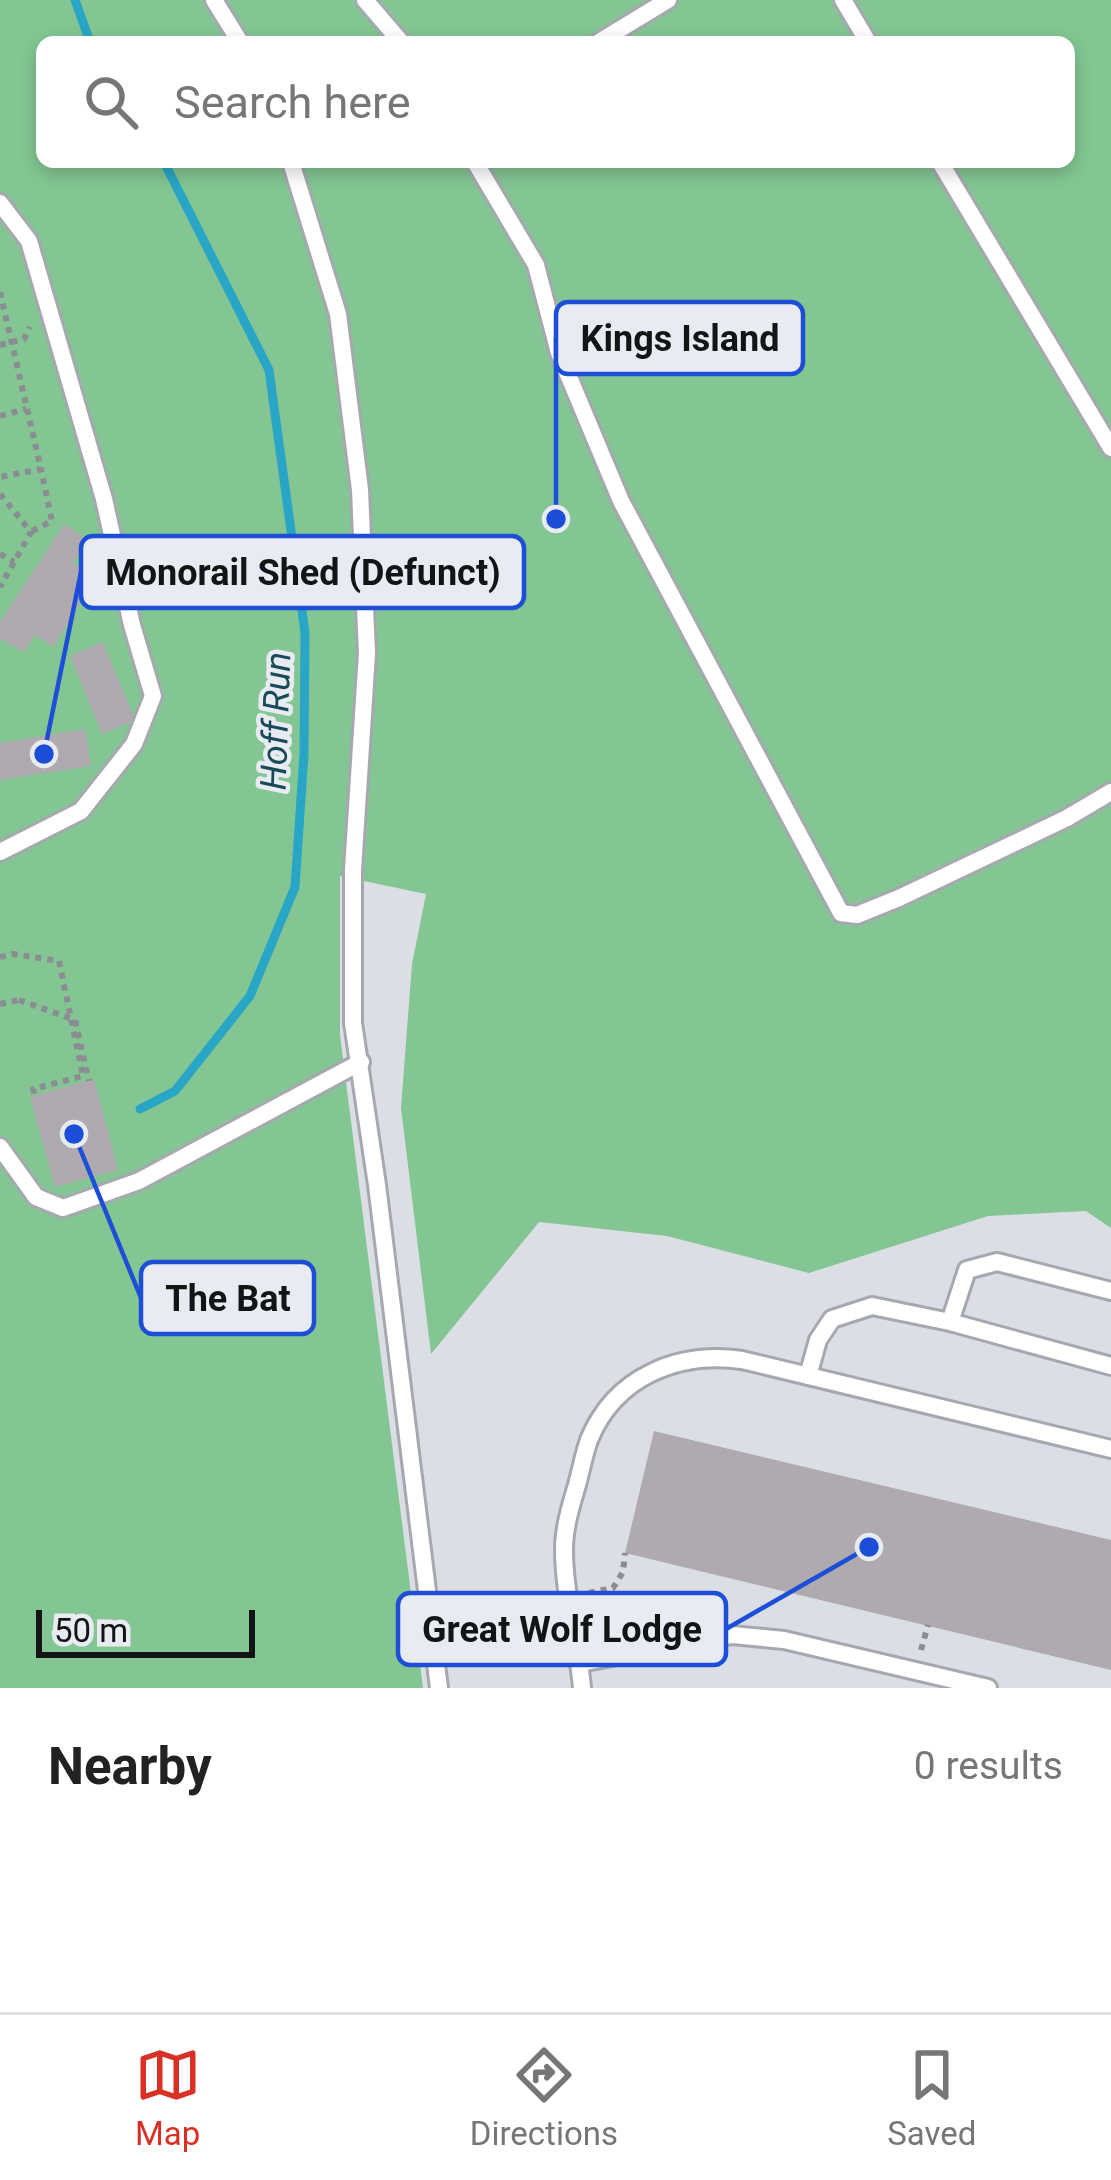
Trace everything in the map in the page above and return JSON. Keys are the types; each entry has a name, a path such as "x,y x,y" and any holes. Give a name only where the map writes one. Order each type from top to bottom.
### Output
{"lane":[{"path":"214,0 236,36"},
{"path":"365,0 396,36"},
{"path":"609,36 668,0"},
{"path":"843,0 864,36"},
{"path":"293,168 338,314 360,490 367,652 353,870 353,1023 439,1688"},
{"path":"479,168 536,265 559,353 621,501 842,913 857,915 899,898 1111,792"},
{"path":"944,168 1111,448"},
{"path":"0,203 29,241 104,499 152,696 134,744 81,811 0,852"},
{"path":"0,1147 36,1198 63,1208 140,1181 361,1062"},
{"path":"950,1322 967,1270 997,1262 1111,1291"},
{"path":"808,1376 818,1340 832,1319 872,1306 1111,1366"},
{"path":"582,1688 564,1545 574,1495 590,1438 615,1401 666,1364 711,1356 1111,1449"},
{"path":"580,1663 732,1635 784,1640 988,1688"}],"path":[{"path":"0,292 52,520 31,532 0,587"},
{"path":"0,345 11,343"},
{"path":"0,416 26,409"},
{"path":"0,477 41,470"},
{"path":"0,494 31,532"},
{"path":"0,554 14,562"},
{"path":"0,957 13,954 58,961 83,1076 34,1089 35,1096"},
{"path":"0,1004 19,1000 76,1020 89,1081"},
{"path":"568,1598 613,1588 623,1572 625,1553"}],"green space":[{"path":"0,0 1111,0 1111,1228 1086,1211 988,1216 809,1273 667,1236 539,1222 431,1354 401,1108 412,964 426,894 340,876 340,1035 423,1688 0,1688"}],"building":[{"path":"64,524 88,540 73,563 94,579 54,647 35,635 24,652 0,639 0,622"},
{"path":"103,642 135,720 102,734 70,656"},
{"path":"85,729 91,766 0,780 0,743"},
{"path":"94,1079 118,1170 55,1187 30,1097"},
{"path":"654,1431 1111,1540 1111,1670 625,1553"}],"waterway":[{"name":"Hoff Run","path":"75,0 88,36"},
{"name":"Hoff Run","path":"140,1109 175,1091 250,996 295,887 304,754 305,633 269,370 167,168"}],"place":[{"name":"Kings Island","path":"556,519"},
{"name":"Monorail Shed (Defunct)","path":"44,754"},
{"name":"The Bat","path":"74,1134"},
{"name":"Great Wolf Lodge","path":"869,1547"}]}
